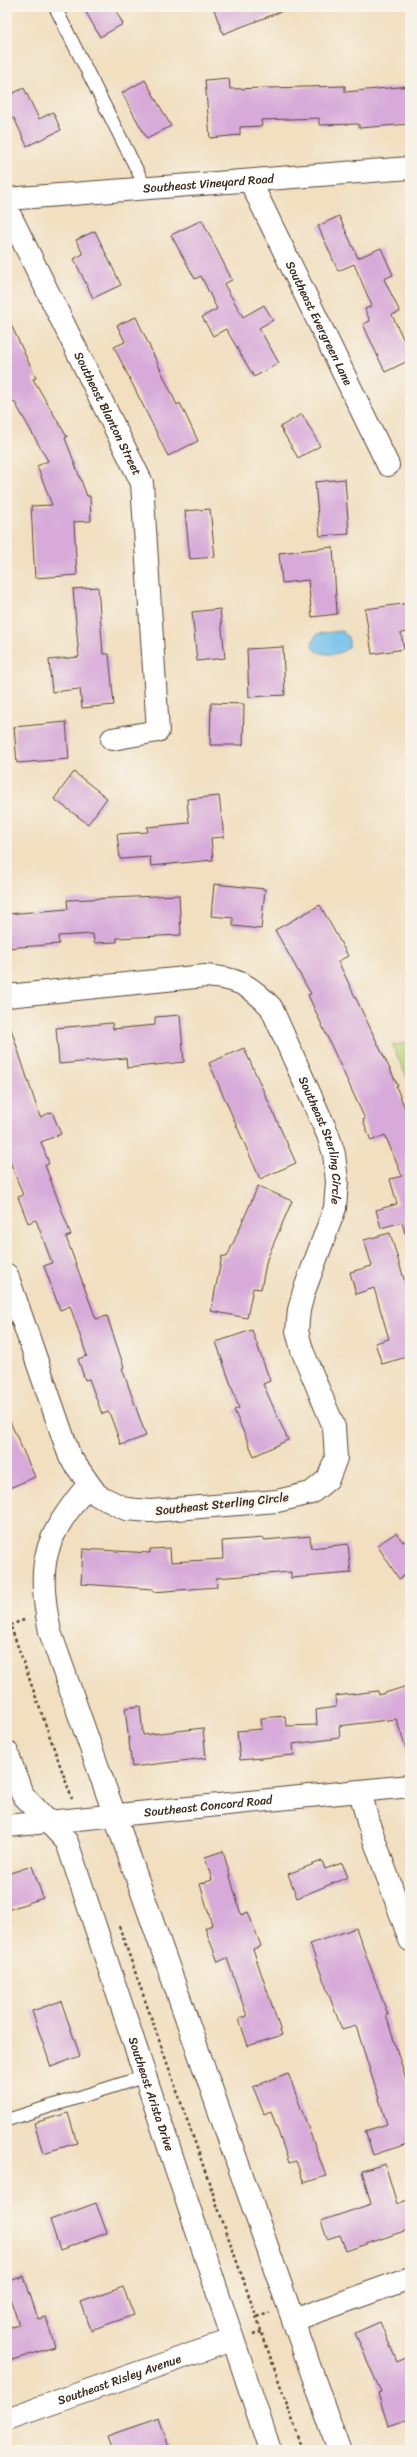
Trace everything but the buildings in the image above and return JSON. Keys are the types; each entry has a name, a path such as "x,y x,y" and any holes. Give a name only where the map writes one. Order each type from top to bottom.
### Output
{"street":[{"name":"Southeast Vineyard Road","path":"7,199 410,168"},
{"name":"Southeast Evergreen Lane","path":"250,181 388,464"},
{"name":"Southeast Blanton Street","path":"7,209 142,483 158,731 112,739"},
{"name":"Southeast Sterling Circle","path":"7,996 205,976 227,977 244,983 258,993 271,1007 328,1135 334,1154 337,1182 335,1208 304,1291 299,1310 297,1331 302,1350 334,1427 336,1458 328,1479 310,1493 277,1501 150,1511 126,1509 97,1495 88,1485 70,1457 7,1275"},
{"path":"88,1485 63,1515 49,1542 43,1578 50,1632 339,2450"},
{"name":"Southeast Arista Drive","path":"7,1752 22,1794 67,1842 144,2077 270,2450"},
{"name":"Southeast Concord Road","path":"7,1826 115,1814 410,1786"},
{"path":"360,1791 368,1822 410,1940"},
{"path":"294,2320 410,2278"},
{"name":"Southeast Risley Avenue","path":"7,2419 232,2340"}],"lane":[{"path":"55,7 146,188"},
{"path":"7,2120 144,2077"}],"path":[{"path":"7,1616 73,1804"},
{"path":"118,1922 303,2450"}],"green space":[{"path":"410,1043 410,1084 392,1045"}],"water":[{"path":"341,631 349,639 349,647 345,650 335,654 325,654 312,647 313,640 317,634"}]}
